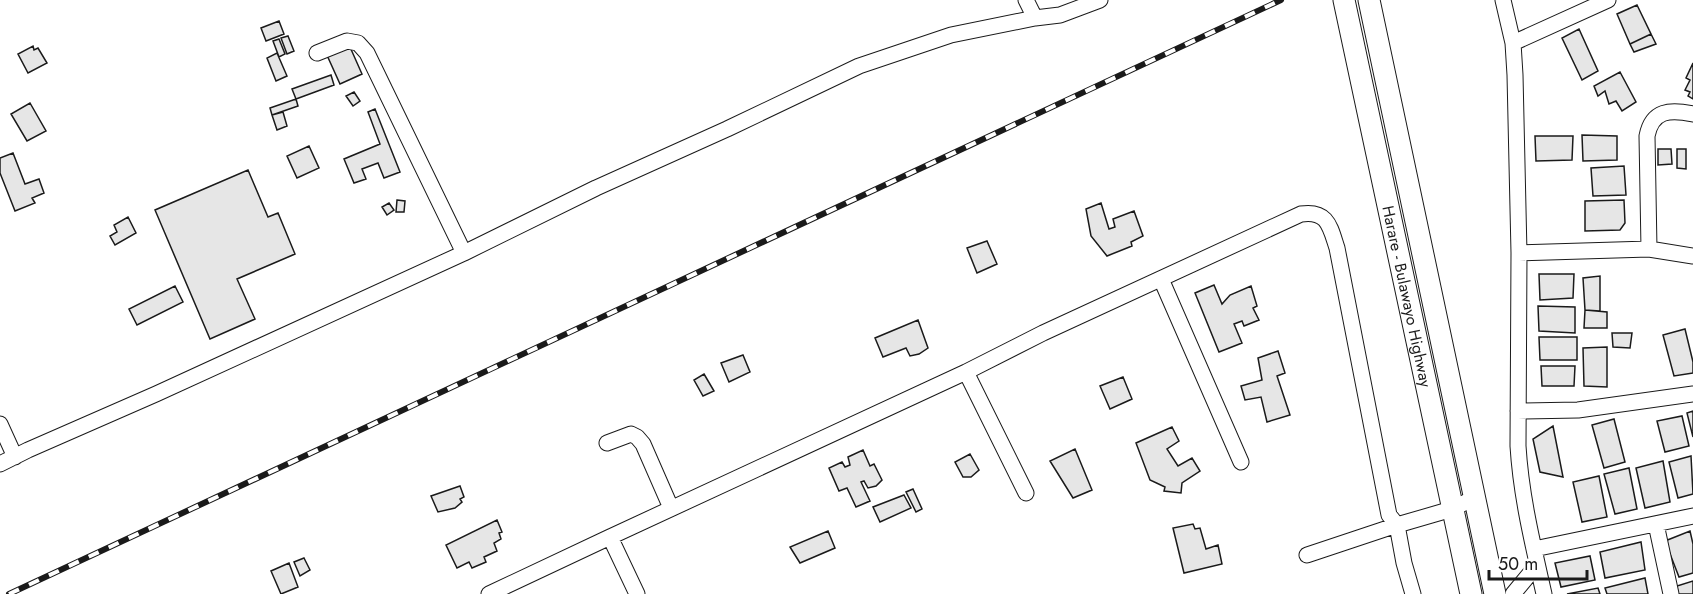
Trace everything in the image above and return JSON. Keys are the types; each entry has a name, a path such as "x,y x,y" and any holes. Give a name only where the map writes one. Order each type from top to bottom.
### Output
{"highway":[{"name":"Harare - Bulawayo Highway","path":"1344,0 1471,594"},
{"name":"Harare - Bulawayo Highway","path":"1369,0 1495,594"}],"street":[{"path":"1026,0 1035,18"},
{"path":"0,464 464,253 596,188 859,66 951,35 1060,15 1100,0"},
{"path":"1503,0 1513,43 1515,75 1520,477 1544,594"},
{"path":"1513,43 1608,0"},
{"path":"317,52 347,41 358,43 367,53 464,253"},
{"path":"1649,249 1647,136 1649,126 1653,119 1664,112 1693,114"},
{"path":"489,594 966,372 1043,333 1301,214 1314,213 1323,216 1329,225 1337,248 1389,515 1397,525 1404,564 1413,594"},
{"path":"1519,254 1649,249 1693,256"},
{"path":"1161,279 1241,462"},
{"path":"966,372 1026,494"},
{"path":"1518,411 1578,410 1693,394"},
{"path":"0,424 15,457"},
{"path":"607,443 631,434 637,437 643,444 671,508"},
{"path":"1307,555 1452,509 1474,498"},
{"path":"1534,549 1693,516"},
{"path":"1656,524 1671,594"},
{"path":"610,537 637,594"},
{"path":"1513,594 1538,565"}],"building":[{"path":"1637,5 1651,34 1630,44 1617,14"},
{"path":"279,21 284,34 266,41 261,28"},
{"path":"1579,29 1598,71 1582,80 1562,38"},
{"path":"1651,34 1656,44 1634,52 1630,44"},
{"path":"288,36 294,51 287,54 281,38"},
{"path":"279,39 285,54 279,57 273,41"},
{"path":"33,46 34,50 38,48 47,63 28,73 18,54"},
{"path":"350,47 362,74 340,84 326,53"},
{"path":"277,53 287,76 276,81 267,58"},
{"path":"1693,63 1693,99 1688,96 1690,92 1685,90 1690,80 1686,78"},
{"path":"1620,72 1636,102 1622,111 1616,101 1609,104 1605,91 1598,96 1594,86"},
{"path":"331,75 334,85 296,99 292,89"},
{"path":"354,92 360,101 353,106 346,96"},
{"path":"296,99 298,106 272,115 270,108"},
{"path":"30,103 46,131 27,141 11,114"},
{"path":"375,109 400,172 384,178 378,163 362,169 366,179 354,183 344,159 380,144 368,112"},
{"path":"283,112 287,126 277,130 272,115"},
{"path":"1582,135 1617,136 1617,160 1583,161"},
{"path":"1535,136 1573,136 1572,160 1536,161"},
{"path":"309,146 319,168 297,178 287,156"},
{"path":"1658,149 1671,149 1672,164 1658,165"},
{"path":"1677,149 1686,149 1686,169 1677,168"},
{"path":"13,153 25,184 39,179 44,193 32,198 35,203 15,211 0,173 0,158"},
{"path":"1624,166 1626,195 1593,196 1591,168"},
{"path":"248,170 268,217 278,213 295,254 237,279 255,319 210,339 155,210"},
{"path":"397,200 405,201 404,212 396,212"},
{"path":"1624,200 1625,223 1620,230 1585,231 1585,201"},
{"path":"389,203 394,210 387,215 382,207"},
{"path":"1101,203 1109,229 1115,227 1113,219 1134,211 1143,236 1131,242 1132,246 1107,256 1091,236 1086,209"},
{"path":"128,217 136,233 115,245 110,236 117,232 114,225"},
{"path":"987,241 997,264 977,273 967,248"},
{"path":"1539,274 1574,274 1573,298 1540,300"},
{"path":"1600,276 1600,311 1585,310 1583,278"},
{"path":"1214,285 1222,304 1230,295 1251,286 1257,306 1253,308 1259,320 1244,326 1242,321 1234,324 1242,343 1219,352 1195,293"},
{"path":"175,286 183,302 137,325 129,309"},
{"path":"1538,306 1575,307 1575,333 1539,331"},
{"path":"1585,310 1607,312 1607,328 1584,328"},
{"path":"918,320 928,348 919,354 910,356 906,348 883,357 875,338"},
{"path":"1685,329 1693,362 1693,373 1674,376 1663,335"},
{"path":"1612,333 1632,333 1630,348 1613,347"},
{"path":"1539,337 1577,337 1577,360 1540,360"},
{"path":"1607,347 1607,387 1584,386 1583,348"},
{"path":"1278,351 1285,373 1277,376 1290,415 1267,422 1261,397 1245,400 1241,386 1262,380 1258,358"},
{"path":"743,355 750,372 729,382 721,363"},
{"path":"1541,366 1575,366 1574,386 1542,386"},
{"path":"704,374 714,391 703,396 694,380"},
{"path":"1123,377 1132,399 1110,409 1100,386"},
{"path":"1693,411 1693,437 1687,413"},
{"path":"1682,416 1689,446 1665,452 1657,421"},
{"path":"1614,419 1625,462 1604,468 1592,425"},
{"path":"1553,426 1563,477 1540,472 1533,439"},
{"path":"1172,427 1179,441 1167,449 1178,466 1192,458 1200,471 1182,483 1181,493 1164,491 1165,487 1150,480 1136,443"},
{"path":"1075,449 1092,490 1073,498 1050,461"},
{"path":"863,450 870,466 874,464 882,480 876,486 868,488 864,481 861,482 870,501 856,507 847,488 839,491 829,468 842,462 845,467 850,465 848,457"},
{"path":"970,454 979,470 971,477 963,477 955,462"},
{"path":"1691,456 1693,494 1678,498 1669,462"},
{"path":"1663,461 1670,502 1645,508 1636,468"},
{"path":"1629,468 1637,509 1615,514 1604,474"},
{"path":"1599,476 1607,517 1582,522 1573,482"},
{"path":"460,486 464,497 460,499 462,502 455,508 438,512 431,496"},
{"path":"913,489 922,509 916,512 906,492"},
{"path":"904,495 911,508 880,522 873,507"},
{"path":"497,520 502,532 499,533 501,539 494,543 497,551 484,557 486,562 472,568 469,562 457,568 446,545"},
{"path":"1193,524 1195,529 1200,528 1206,549 1218,545 1222,564 1184,573 1173,528"},
{"path":"828,531 835,548 800,563 790,547"},
{"path":"1690,531 1693,544 1693,573 1679,577 1665,541"},
{"path":"1641,542 1645,570 1605,578 1600,552"},
{"path":"1590,556 1595,580 1561,587 1555,563"},
{"path":"304,558 310,570 300,576 294,562"},
{"path":"289,563 298,587 281,594 271,571"},
{"path":"1645,578 1648,594 1607,594 1605,588"},
{"path":"1693,581 1693,594 1678,594 1677,586"},
{"path":"1598,588 1600,594 1567,594"}],"railway":[{"path":"9,594 1281,0"}]}
